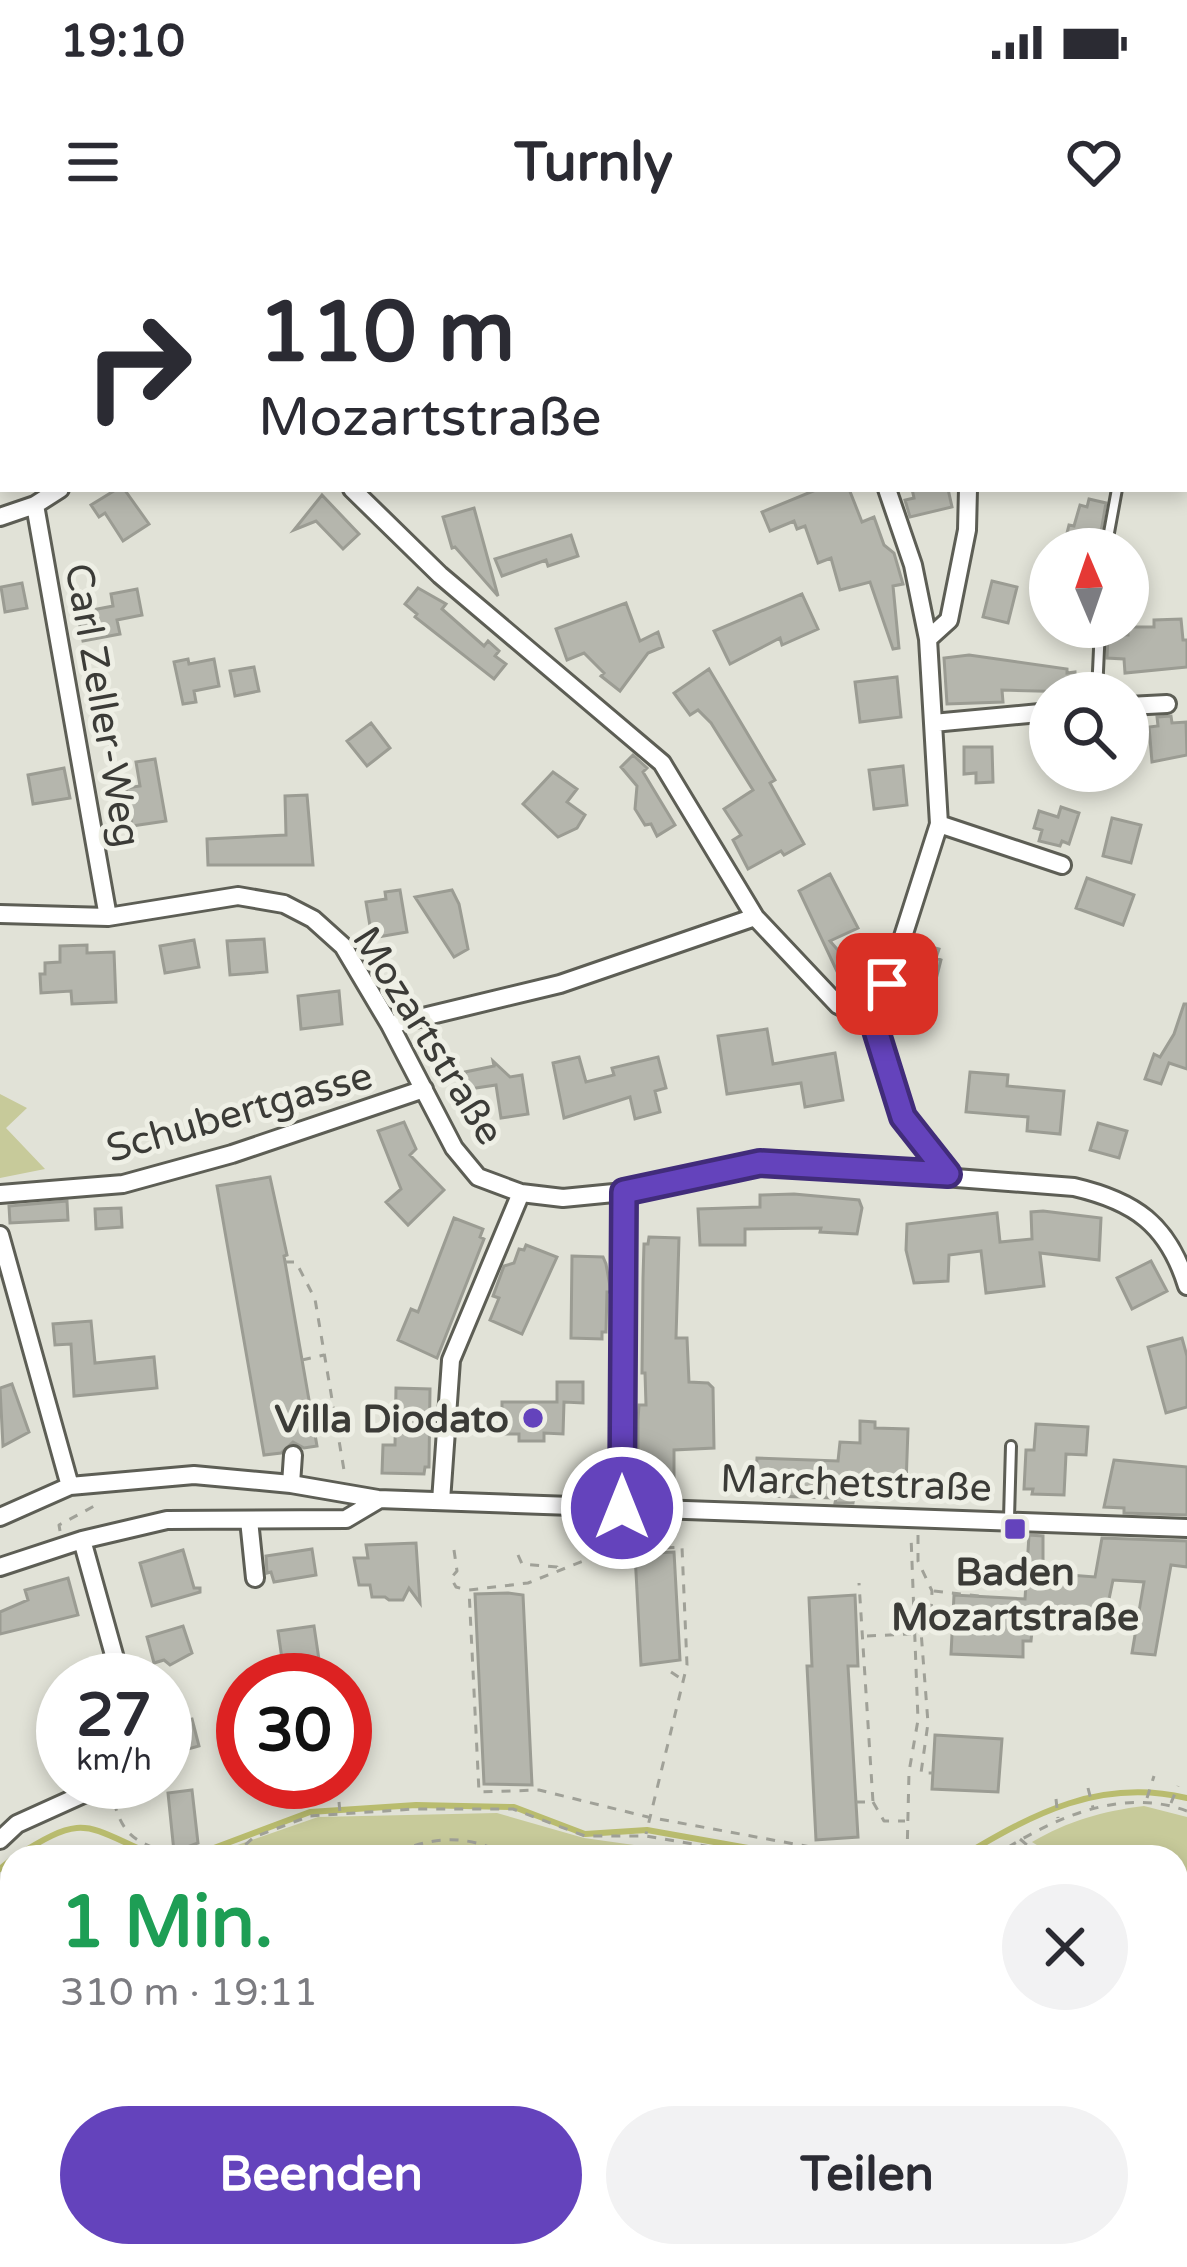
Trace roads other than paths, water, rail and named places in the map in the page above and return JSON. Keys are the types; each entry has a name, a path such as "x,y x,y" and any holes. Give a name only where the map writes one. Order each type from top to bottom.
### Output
{"street":[{"path":"0,517 35,506 56,492"},
{"path":"355,492 440,575 662,763 755,916 838,1005 874,1024"},
{"path":"887,492 913,565 928,639 939,824 874,1024 903,1117 948,1174"},
{"path":"928,639 949,620 967,530 968,492"},
{"name":"Carl Zeller-Weg","path":"35,506 108,917"},
{"path":"1149,705 1167,704"},
{"path":"933,723 1029,714"},
{"path":"939,824 1062,865"},
{"name":"Mozartstraße","path":"0,914 108,917 238,896 284,904 313,919 343,946 454,1148 478,1177 521,1193 563,1198 624,1192 760,1163 1074,1186 1117,1197 1146,1215 1184,1265 1187,1286"},
{"name":"Schubertgasse","path":"390,1025 560,984 755,916"},
{"name":"Schubertgasse","path":"0,1194 123,1184 232,1154 424,1089"},
{"path":"622,1508 624,1192"},
{"path":"441,1501 451,1360 521,1193"},
{"path":"0,1235 70,1486"},
{"path":"291,1484 293,1455"},
{"name":"Marchetstraße","path":"0,1517 70,1486 194,1475 291,1484 378,1499 1187,1528"},
{"name":"Marchetstraße","path":"0,1567 82,1540 167,1520 346,1519 378,1499"},
{"path":"249,1520 256,1578"},
{"path":"82,1540 113,1653"},
{"path":"0,1840 17,1824 50,1809"}],"lane":[{"path":"1110,528 1116,492"},
{"path":"1009,1520 1011,1446"}],"waterway":[{"path":"982,1845 1042,1814 1097,1796 1155,1793 1187,1798"},
{"path":"222,1845 310,1812 416,1805 514,1807 585,1834 647,1830 731,1845"},
{"path":"36,1845 57,1833 86,1828 131,1845"}],"place":[{"name":"Villa Diodato","path":"533,1418"},
{"name":"Baden Mozartstraße","path":"1015,1529"}]}
